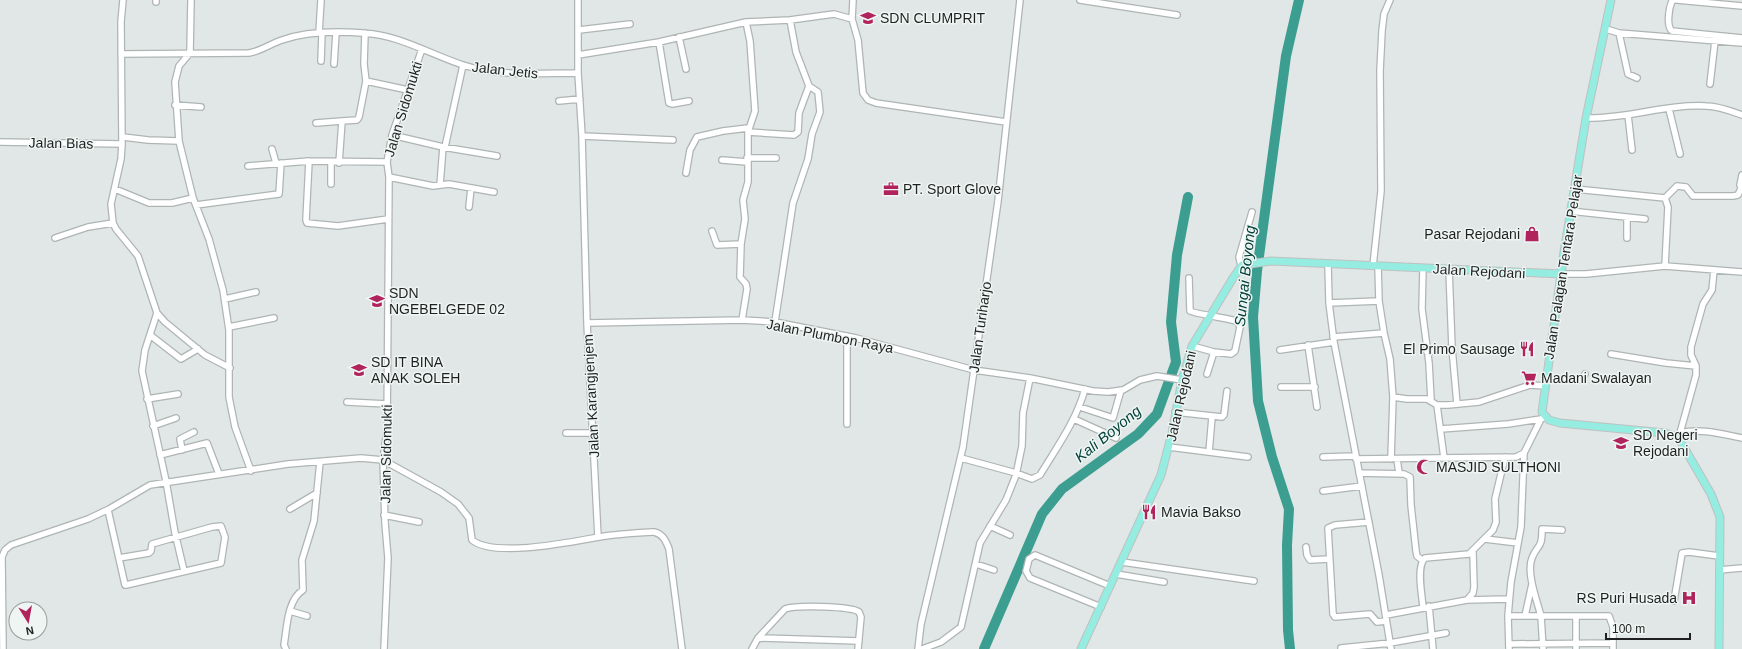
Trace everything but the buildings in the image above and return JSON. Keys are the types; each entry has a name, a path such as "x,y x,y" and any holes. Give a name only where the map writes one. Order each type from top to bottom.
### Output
{"main road":[{"name":"Jalan Palagan Tentara Pelajar","path":"1543,418 1542,406 1570,211 1586,118 1611,0"},
{"name":"Jalan Rejodani","path":"1081,649 1161,475 1169,447 1180,379 1192,346 1241,266 1249,263 1271,261 1561,274"},
{"path":"1543,418 1560,423 1679,435 1711,494 1720,517 1719,649"}],"street":[{"path":"123,0 123,137 121,160 111,204 113,223 126,244 138,256 158,313 165,322 205,355 230,368"},
{"path":"191,0 190,53 178,66 176,75 176,105 179,141 193,198 216,259 225,299 229,327 230,397 235,427 251,471"},
{"path":"321,0 321,61"},
{"name":"Jalan Karangjenjem","path":"578,0 578,73 582,136 587,323 594,433 598,537"},
{"path":"853,0 852,19 858,40 863,93 871,102 1006,122"},
{"name":"Jalan Turiharjo","path":"918,649 921,624 961,458 998,201 1020,0"},
{"path":"1080,0 1177,15"},
{"path":"1390,0 1384,14 1382,31 1380,71 1381,191 1376,266 1379,301 1390,359 1393,397 1391,459"},
{"path":"1742,6 1676,0 1671,3 1669,25 1670,30 1705,37 1716,41 1742,43"},
{"path":"578,55 659,42 746,22 790,20 834,14 852,19"},
{"path":"775,322 793,203 808,159 812,134 820,112 818,92 809,86 796,52 790,20"},
{"path":"742,320 747,288 746,284 740,277 745,219 743,200 748,182 748,130 755,111 750,41 746,22"},
{"path":"579,30 630,24"},
{"path":"1606,29 1619,33 1742,38"},
{"name":"Jalan Jetis","path":"190,53 258,52 282,40 320,33 365,33 402,40 463,65 486,71 512,73 578,73"},
{"path":"334,64 336,33"},
{"path":"316,123 359,118 366,81 364,64 365,33"},
{"path":"1619,33 1628,74 1637,78"},
{"path":"679,37 686,69"},
{"path":"1710,84 1716,41"},
{"path":"659,42 668,103 672,104 689,101"},
{"name":"Jalan Sidomukti","path":"384,649 388,558 384,515 384,460 387,430 389,177 387,162 392,135 422,49"},
{"path":"122,54 190,53"},
{"path":"440,185 444,147 463,65"},
{"path":"366,81 408,90"},
{"path":"686,173 690,150 697,137 723,131 748,130 796,135 802,104 809,86"},
{"path":"559,101 580,99"},
{"path":"176,105 201,107"},
{"path":"1586,118 1708,106 1742,115"},
{"path":"1669,109 1680,154"},
{"path":"1628,115 1632,150"},
{"path":"339,163 342,121"},
{"path":"392,135 444,147 497,156"},
{"path":"582,136 673,140"},
{"path":"123,137 148,140 179,141"},
{"name":"Jalan Bias","path":"0,142 122,144"},
{"path":"196,205 279,194 279,163 272,150"},
{"path":"722,160 776,158"},
{"path":"248,166 309,161 339,163 387,162"},
{"path":"309,161 307,224 338,226 388,218"},
{"path":"331,162 331,184"},
{"path":"1665,198 1677,186 1686,187 1693,196 1738,195 1742,189 1742,175"},
{"path":"389,177 433,186 449,184 494,192"},
{"path":"469,207 471,188"},
{"path":"114,189 149,203 172,203 193,198"},
{"path":"1575,189 1665,198"},
{"path":"1665,198 1668,207 1665,266"},
{"path":"1570,211 1645,219"},
{"path":"1241,266 1239,257 1252,212"},
{"path":"1627,218 1627,238"},
{"path":"55,238 88,227 113,223"},
{"path":"712,231 717,245 742,244"},
{"path":"1328,264 1329,303 1334,339 1369,522 1390,646"},
{"path":"1561,274 1586,274 1665,266 1742,272"},
{"path":"1423,268 1422,309 1431,400"},
{"path":"1449,269 1452,348 1457,404"},
{"path":"1679,435 1695,380 1696,366 1691,356 1691,347 1703,304 1712,290 1714,270"},
{"path":"1188,278 1190,311 1192,314 1210,315 1237,321 1240,327 1234,353 1228,354 1214,352 1192,346"},
{"path":"225,299 256,292"},
{"path":"1329,303 1379,301"},
{"path":"158,313 145,350 142,371 184,571"},
{"path":"229,327 274,318"},
{"name":"Jalan Plumbon Raya","path":"587,323 742,320 775,322 847,336 974,370 1030,378 1084,389 1108,392 1121,390"},
{"path":"1280,350 1334,339 1384,333"},
{"path":"150,335 181,359 198,349"},
{"path":"847,336 847,424"},
{"path":"1308,345 1317,407"},
{"path":"1427,352 1452,348"},
{"path":"1207,374 1214,352"},
{"path":"1611,354 1666,363 1696,366"},
{"path":"1437,405 1484,401 1530,385 1546,382 1579,380 1584,374"},
{"path":"1080,407 1113,418 1121,390 1140,380 1157,376 1180,379"},
{"path":"922,649 941,642 961,627 980,543 1006,500 1016,473 1022,446 1023,413 1030,378"},
{"path":"1281,386 1315,387"},
{"path":"961,458 1016,473 1032,479 1038,478 1074,419 1080,407 1084,389"},
{"path":"1175,412 1220,418 1224,416 1227,392"},
{"path":"147,399 178,394"},
{"path":"1393,397 1407,400 1431,400 1437,405 1444,458"},
{"path":"347,402 387,404"},
{"path":"1209,452 1212,417"},
{"path":"153,426 176,418"},
{"path":"1441,429 1508,424 1543,418"},
{"path":"1512,616 1609,616 1613,627 1613,646 1510,646 1509,599 1521,527 1524,453 1543,418"},
{"path":"1074,419 1116,438"},
{"path":"1679,435 1690,431 1708,431 1742,438"},
{"path":"182,450 180,439 194,432"},
{"path":"566,433 594,433"},
{"path":"160,455 207,443 219,474"},
{"path":"1169,447 1248,457"},
{"path":"1323,458 1398,459 1516,457 1524,453"},
{"path":"1422,560 1425,558 1473,553 1493,530 1496,522 1495,499 1505,457"},
{"path":"3,649 1,557 5,550 11,545 108,510 142,488 166,481 251,471 288,464 361,458 384,460 441,492 458,504 469,518 472,540 478,545 524,548 565,544 598,537 654,532 663,537 669,549 682,649"},
{"path":"1398,459 1399,473"},
{"path":"286,649 284,645 290,611 295,595 303,590 302,560 314,520 320,462"},
{"path":"1359,473 1408,474 1410,477 1411,505 1416,551 1417,556 1422,560"},
{"path":"1322,491 1362,486"},
{"path":"290,509 317,493"},
{"path":"108,510 119,558 126,586 221,563 224,532 222,528 218,526 152,544 149,554 119,558"},
{"path":"384,515 420,522"},
{"path":"1369,522 1334,525 1328,528 1333,616 1370,614 1377,622 1426,606 1467,600 1509,599"},
{"path":"990,526 1010,535"},
{"path":"1543,647 1541,616 1532,584 1531,558 1541,544 1542,529 1562,530"},
{"path":"1485,539 1518,544"},
{"path":"1306,547 1306,555 1310,560 1329,560"},
{"path":"1674,601 1682,553 1689,552 1719,556"},
{"path":"1467,600 1473,593 1474,587 1473,553"},
{"path":"1100,607 1030,578 1026,571 1029,559 1035,555 1110,586"},
{"path":"1422,560 1420,568 1433,649"},
{"path":"1122,562 1254,581"},
{"path":"976,564 994,570"},
{"path":"1719,570 1742,568"},
{"path":"1116,574 1164,582"},
{"path":"1525,616 1532,584"},
{"path":"752,649 758,638 781,612 788,607 852,609 859,612 861,617 858,649"},
{"path":"290,611 307,616"},
{"path":"1576,616 1576,646"},
{"path":"1341,648 1390,646 1446,633"},
{"path":"758,638 859,641"}],"waterway":[{"name":"Sungai Boyong","path":"1290,649 1288,630 1287,545 1289,509 1272,457 1258,401 1253,317 1257,271 1286,56 1299,0"},
{"name":"Kali Boyong","path":"984,649 1042,514 1062,489 1138,434 1157,414 1176,362 1171,322 1177,255 1188,197"}],"place":[{"name":"SDN CLUMPRIT","path":"868,18"},
{"name":"PT. Sport Glove","path":"891,189"},
{"name":"Pasar Rejodani","path":"1532,234"},
{"name":"SDN NGEBELGEDE 02","path":"377,301"},
{"name":"El Primo Sausage","path":"1527,349"},
{"name":"SD IT BINA ANAK SOLEH","path":"359,370"},
{"name":"Madani Swalayan","path":"1529,378"},
{"name":"SD Negeri Rejodani","path":"1621,443"},
{"name":"MASJID SULTHONI","path":"1424,467"},
{"name":"Mavia Bakso","path":"1149,512"},
{"name":"RS Puri Husada","path":"1689,598"}]}
